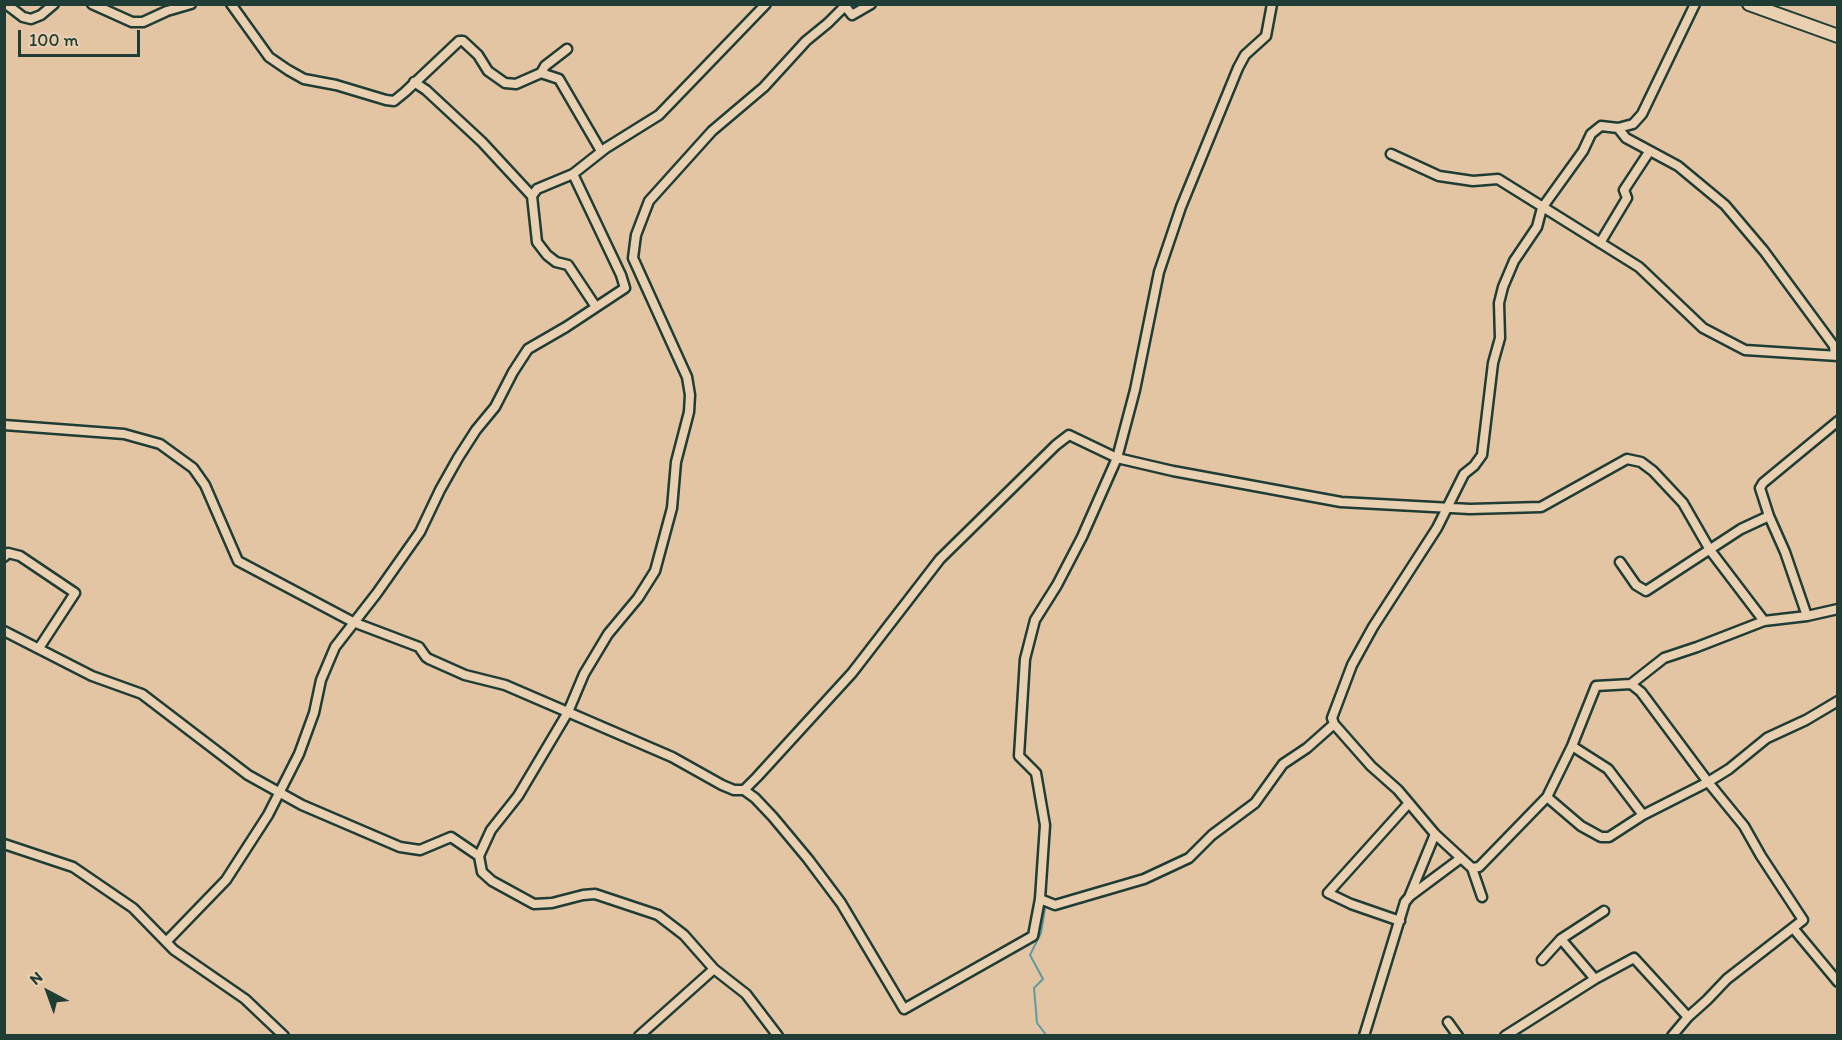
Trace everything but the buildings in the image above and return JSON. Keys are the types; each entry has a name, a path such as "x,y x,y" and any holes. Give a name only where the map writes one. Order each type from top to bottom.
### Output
{"main road":[{"path":"1749,4 1770,8 1838,36"}],"street":[{"path":"6,4 23,17 31,19 41,15 54,4"},
{"path":"92,4 132,22 143,22 167,11 191,4"},
{"path":"231,4 269,57 304,79 394,101 459,41 463,41 478,55 488,71 505,82 516,84 541,73 545,66 567,49"},
{"path":"532,196 537,189 573,174 601,152 660,115 766,4"},
{"path":"778,1035 746,994 714,969 684,935 658,915 595,894 552,903 534,904 492,881 482,872 479,856 491,830 518,795 568,712 584,674 608,634 638,598 655,570 672,508 676,462 689,412 690,394 687,377 633,258 636,235 649,201 712,131 764,87 806,42 846,5 852,15 871,4"},
{"path":"4,425 124,434 160,444 193,468 205,485 238,561 353,622 419,647 426,657 456,671 505,685 672,757 722,785 734,790 744,790 773,817 834,894 904,1009 1033,936 1040,899 1045,825 1036,773 1019,756 1025,659 1035,620 1057,585 1082,537 1117,458 1135,390 1159,273 1181,207 1238,68 1245,56 1266,36 1272,4"},
{"path":"1482,897 1472,868 1435,834 1398,790 1371,766 1334,724 1332,718 1352,665 1373,627 1431,538 1464,474 1482,455 1493,363 1500,338 1499,303 1514,261 1537,227 1542,208 1583,151 1591,134 1601,126 1617,128 1633,124 1642,114 1695,4"},
{"path":"541,73 559,79 601,152"},
{"path":"414,82 426,90 482,142 532,196 537,242 556,262 568,264 596,307"},
{"path":"1391,154 1438,176 1473,180 1498,179 1639,267 1703,328 1745,350 1837,355 1834,346 1764,250 1725,205 1678,166 1626,138 1617,128"},
{"path":"1600,243 1627,198 1624,190 1649,152"},
{"path":"573,174 625,288"},
{"path":"166,942 226,880 280,794 314,712 321,680 335,647 420,532 454,466 476,430 495,407 528,349 641,278"},
{"path":"1807,616 1760,488 1762,483 1838,421"},
{"path":"744,790 852,673 940,559 1069,435 1117,458 1173,471 1341,502 1470,509 1541,507 1617,464 1627,459 1634,460 1653,471 1683,503 1710,550 1764,621"},
{"path":"1620,562 1636,585 1646,591 1741,529 1769,516"},
{"path":"4,557 8,553 20,556 75,593 39,648"},
{"path":"1472,868 1479,867 1547,797 1572,746 1596,686 1631,684 1664,658 1764,621 1807,616 1838,609"},
{"path":"4,631 92,676 142,694 248,775 280,794 400,847 420,850 451,837 479,856"},
{"path":"1631,684 1641,692 1744,826 1803,921 1727,979 1671,1035"},
{"path":"1547,797 1581,826 1601,837 1609,837 1643,815 1729,769 1767,738 1838,702"},
{"path":"1040,899 1055,905 1144,879 1190,858 1212,835 1255,802 1283,764 1334,724"},
{"path":"1572,746 1608,769 1643,815"},
{"path":"1400,921 1328,893 1409,803"},
{"path":"1410,896 1435,834"},
{"path":"4,844 73,867 133,908 174,950 245,999 284,1035"},
{"path":"1364,1035 1405,902 1461,858"},
{"path":"1542,960 1561,939 1604,911"},
{"path":"1793,928 1838,982"},
{"path":"1561,939 1595,979"},
{"path":"1505,1035 1595,979 1634,958 1688,1017"},
{"path":"639,1035 714,969"},
{"path":"1448,1022 1458,1035"}],"waterway":[{"path":"1045,909 1041,933 1030,955 1043,979 1034,988 1037,1023 1047,1036"}]}
